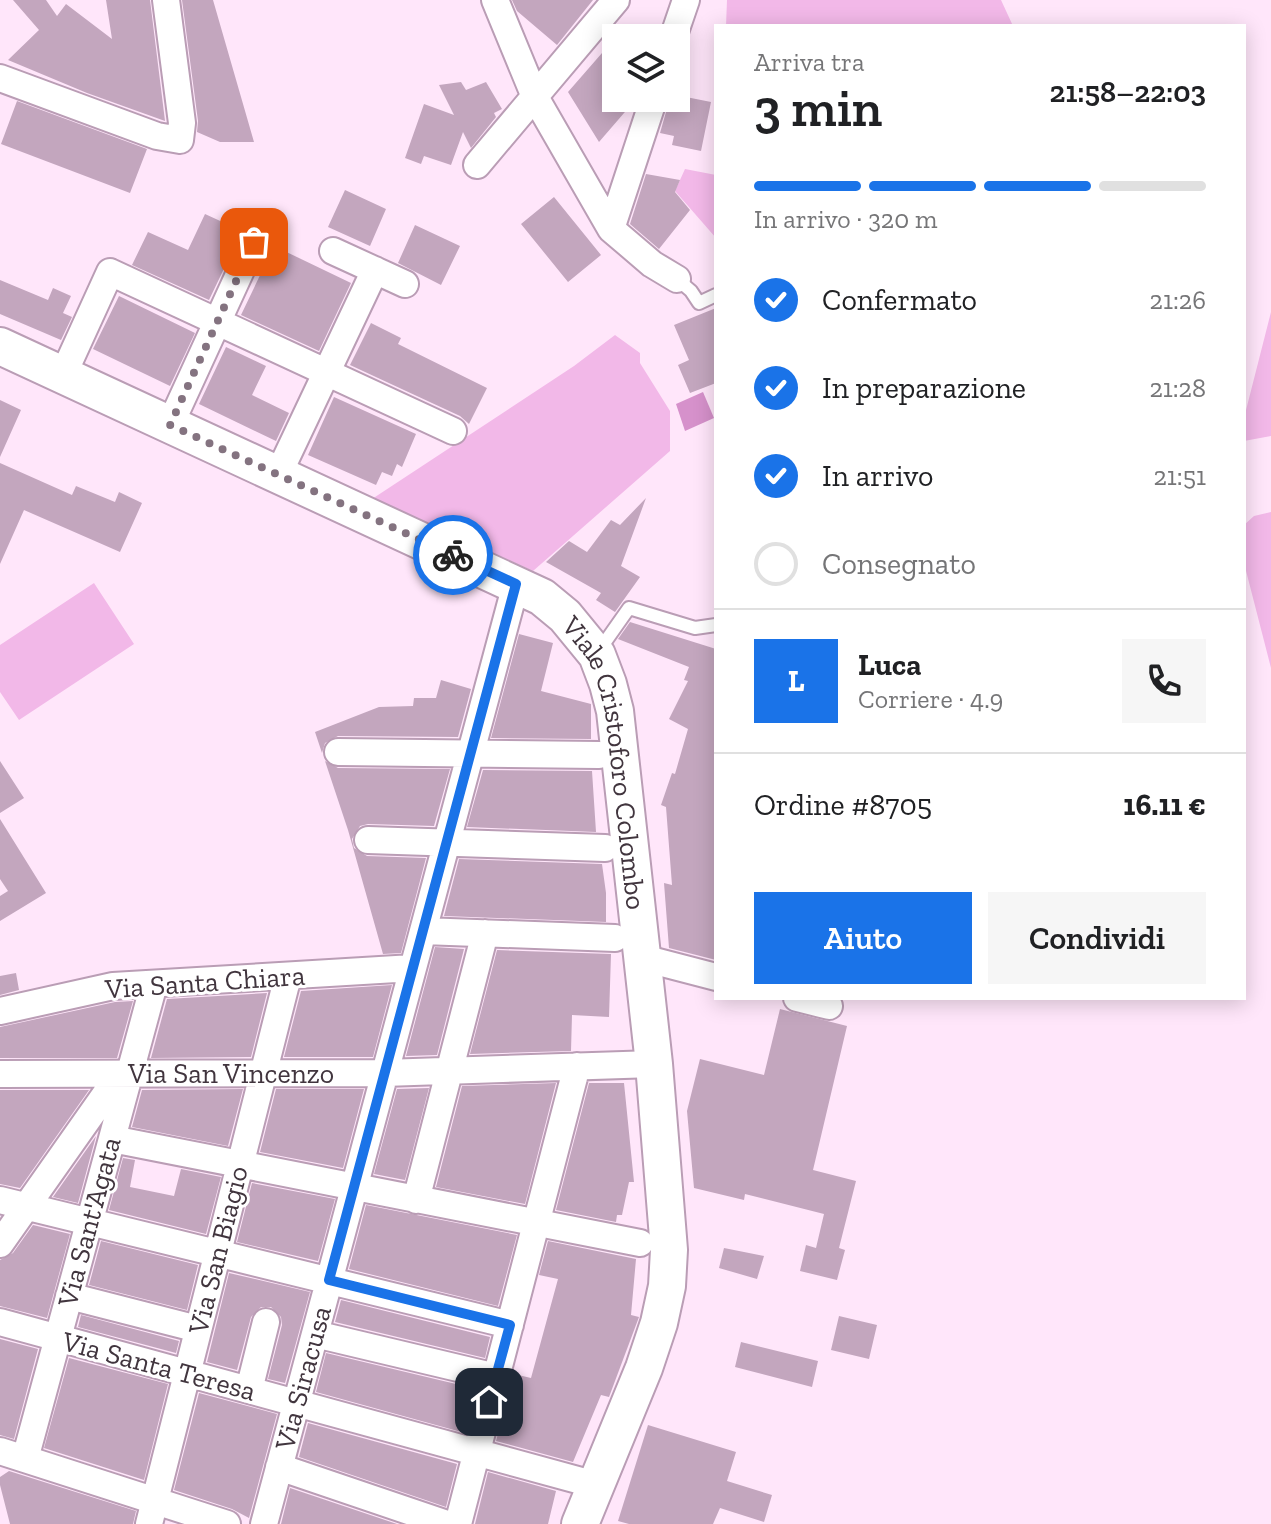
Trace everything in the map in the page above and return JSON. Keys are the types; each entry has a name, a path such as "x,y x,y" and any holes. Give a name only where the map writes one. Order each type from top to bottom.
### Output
{"street":[{"path":"2,86 157,136 180,140 182,123 166,0"},
{"path":"495,0 535,97 611,229 652,264 677,279"},
{"path":"477,165 616,0"},
{"path":"678,24 686,0"},
{"path":"611,229 649,112"},
{"path":"170,425 254,242"},
{"path":"333,251 405,284"},
{"path":"278,475 375,270"},
{"path":"63,375 110,272 453,431"},
{"name":"Viale Cristoforo Colombo","path":"0,346 542,597 565,616 597,655 615,711 654,1064 668,1235 667,1286 659,1323 644,1368 580,1524"},
{"name":"Via Siracusa","path":"264,1524 516,584"},
{"path":"338,752 599,755"},
{"path":"368,840 605,848"},
{"path":"423,931 615,938"},
{"path":"416,1200 485,933"},
{"path":"643,958 714,976"},
{"name":"Via Santa Chiara","path":"0,1011 113,986 413,968"},
{"name":"Via San Biagio","path":"152,1512 288,976"},
{"name":"Via Sant'Agata","path":"12,1455 58,1338 154,984"},
{"path":"805,1000 829,1006"},
{"name":"Via San Vincenzo","path":"0,1074 384,1073 654,1064"},
{"path":"458,1524 577,1066"},
{"path":"0,1244 112,1085 130,1073"},
{"path":"112,1139 640,1243"},
{"path":"0,1200 510,1325"},
{"path":"69,1296 198,1329"},
{"name":"Via Santa Teresa","path":"0,1322 596,1485"},
{"path":"249,1390 266,1322"},
{"path":"315,1334 496,1377"},
{"path":"12,1455 152,1512 227,1524"},
{"path":"279,1467 447,1524"}],"lane":[{"path":"677,279 699,303 714,296"},
{"path":"597,655 629,608 695,628 714,625"}],"shaded area":[{"path":"727,0 1001,0 1012,24 726,24"},
{"path":"685,169 714,175 714,236 675,191"},
{"path":"1271,312 1271,436 1246,441 1246,410"},
{"path":"615,335 640,353 640,363 670,411 670,451 533,571 372,499 574,366"},
{"path":"703,392 714,418 685,431 676,404"},
{"path":"1271,512 1271,668 1246,571 1246,523 1254,516"},
{"path":"94,583 134,644 19,720 0,692 0,645"}],"building":[{"path":"13,0 46,0 57,16 66,4 112,39 106,0 150,0 165,121 8,60 39,30"},
{"path":"182,0 213,0 254,142 220,142 197,132"},
{"path":"512,0 593,0 557,45 517,11"},
{"path":"602,53 602,112 625,112 599,142 568,92"},
{"path":"461,82 466,90 486,82 502,109 494,113 496,117 471,148 463,132 451,165 424,156 421,164 405,158 424,104 454,115 439,85"},
{"path":"690,98 711,102 701,151 672,145 674,136 660,133 666,112 690,112"},
{"path":"17,101 147,149 130,193 1,144"},
{"path":"646,174 680,180 675,192 690,210 659,249 630,224"},
{"path":"345,190 386,209 370,246 328,227"},
{"path":"554,197 601,255 568,282 521,224"},
{"path":"205,214 242,231 209,300 132,265 148,232 188,250"},
{"path":"415,225 460,246 441,285 398,263"},
{"path":"274,246 351,283 319,351 241,315"},
{"path":"0,280 48,300 53,288 71,296 63,313 72,317 61,340 0,314"},
{"path":"119,296 195,333 170,386 93,349"},
{"path":"714,309 714,384 690,393 678,365 689,360 674,325"},
{"path":"371,323 401,338 398,344 487,388 469,424 460,416 350,365"},
{"path":"226,347 266,366 252,395 289,413 276,441 199,404"},
{"path":"334,397 416,434 402,467 397,464 392,476 382,472 376,485 308,455"},
{"path":"0,400 21,410 0,457"},
{"path":"0,463 72,495 76,486 115,502 119,492 142,503 120,552 24,510 0,564"},
{"path":"646,498 621,566 640,577 615,612 596,600 601,593 546,562 569,541 587,552 611,520 620,525"},
{"path":"630,622 714,648 714,959 669,948 664,883 672,885 666,807 661,805 672,773 675,774 688,729 669,719 688,681 684,680 689,667 618,639"},
{"path":"519,634 553,643 541,691 591,704 591,739 491,738"},
{"path":"441,680 471,689 458,737 338,736 325,743 322,753 315,732 379,707 413,706 414,698 436,698"},
{"path":"0,761 24,798 0,813"},
{"path":"325,761 338,768 450,769 434,826 368,824 360,826 352,839 354,848 367,856 426,858 401,953 383,954"},
{"path":"483,770 592,771 596,832 467,827"},
{"path":"0,819 46,893 0,921 0,896 8,891 0,879"},
{"path":"459,859 602,864 606,922 444,916"},
{"path":"435,947 464,949 437,1055 406,1056"},
{"path":"497,950 611,954 609,1017 572,1015 571,1051 470,1054"},
{"path":"16,973 19,990 0,995 0,976"},
{"path":"392,985 373,1057 284,1057 301,991"},
{"path":"267,993 251,1057 151,1058 167,999"},
{"path":"133,1001 117,1058 0,1058 0,1027 115,1002"},
{"path":"780,1009 847,1026 813,1170 856,1181 839,1248 845,1250 837,1280 800,1271 806,1245 816,1248 824,1214 745,1194 744,1200 694,1188 687,1111 700,1059 764,1075"},
{"path":"556,1083 525,1204 436,1187 462,1086"},
{"path":"589,1083 624,1083 634,1182 629,1182 622,1215 617,1215 616,1222 556,1210"},
{"path":"429,1088 405,1180 374,1174 397,1089"},
{"path":"243,1089 228,1146 132,1127 142,1090"},
{"path":"276,1089 364,1089 343,1168 260,1152"},
{"path":"0,1090 89,1090 20,1188 0,1184"},
{"path":"96,1136 78,1203 53,1197"},
{"path":"123,1158 135,1160 130,1187 174,1196 181,1169 221,1177 206,1234 109,1210"},
{"path":"252,1183 335,1199 318,1261 237,1242"},
{"path":"366,1205 517,1235 498,1306 349,1269"},
{"path":"33,1225 70,1234 47,1318 0,1306 0,1260 13,1253"},
{"path":"101,1241 198,1265 187,1310 89,1285"},
{"path":"548,1241 636,1259 631,1315 639,1317 609,1397 601,1395 573,1462 496,1441 514,1374 531,1378 558,1279 539,1275"},
{"path":"724,1248 764,1256 757,1279 719,1268"},
{"path":"229,1273 310,1292 285,1383 268,1379 282,1325 281,1317 271,1307 261,1307 251,1317 237,1370 207,1362"},
{"path":"341,1300 490,1337 485,1358 335,1322"},
{"path":"81,1315 179,1341 176,1353 78,1327"},
{"path":"839,1316 877,1325 869,1359 831,1350"},
{"path":"0,1339 38,1349 14,1439 0,1435"},
{"path":"741,1342 818,1361 812,1387 735,1367"},
{"path":"326,1353 477,1389 465,1433 316,1392"},
{"path":"69,1358 168,1384 144,1480 44,1448"},
{"path":"199,1393 277,1414 249,1518 232,1509 174,1490"},
{"path":"308,1423 457,1464 446,1507 299,1457"},
{"path":"648,1425 736,1452 727,1481 772,1495 764,1522 720,1508 713,1524 629,1524 618,1521"},
{"path":"9,1471 136,1511 133,1524 10,1524 0,1485 0,1477"},
{"path":"488,1472 556,1491 548,1524 475,1524"},
{"path":"290,1488 397,1524 281,1524"}],"way so far":[{"path":"254,242 170,425 453,555"}],"route":[{"path":"453,555 516,584 329,1280 510,1325 489,1402"}]}
